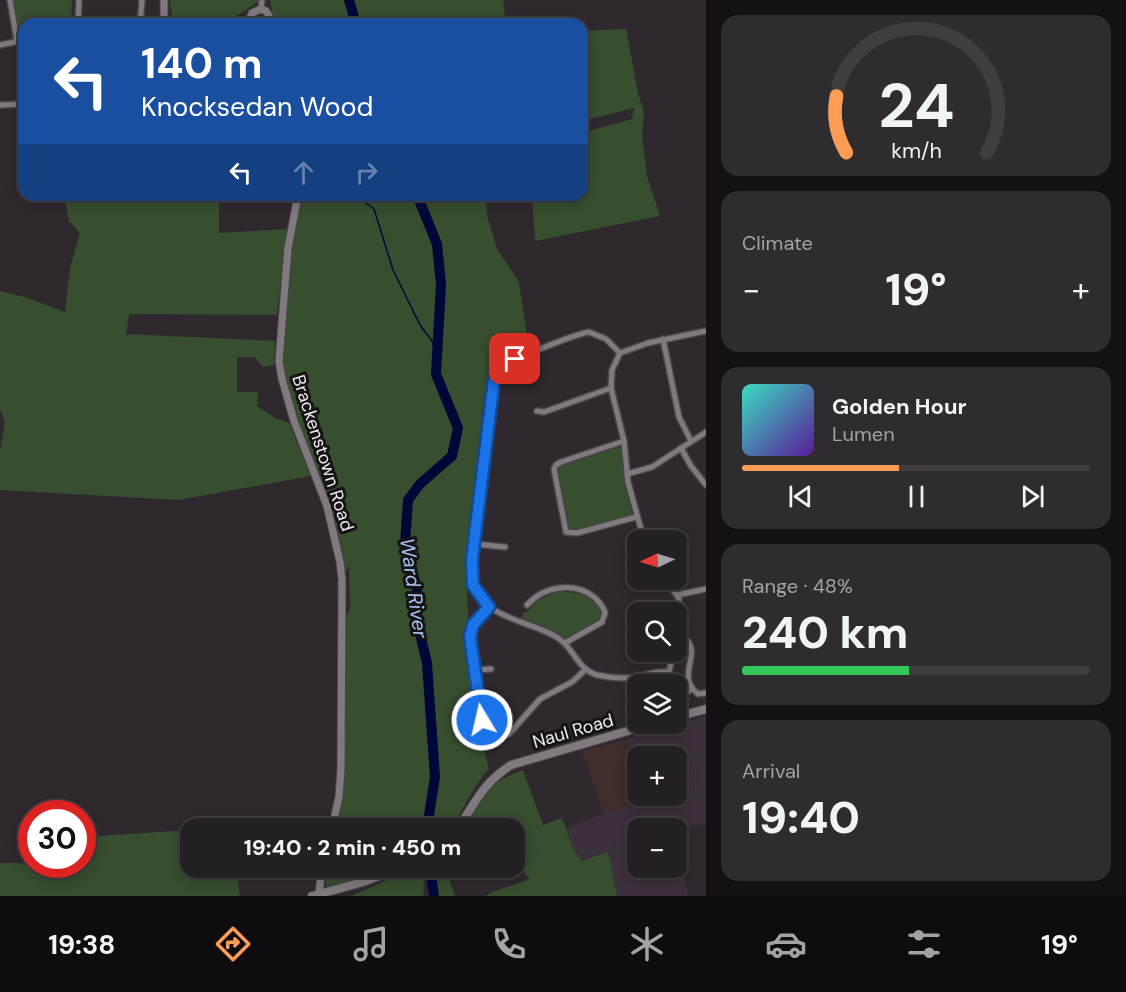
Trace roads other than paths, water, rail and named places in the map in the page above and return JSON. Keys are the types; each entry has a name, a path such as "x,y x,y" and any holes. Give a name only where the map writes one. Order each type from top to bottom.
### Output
{"main road":[{"path":"687,714 706,709"},
{"name":"Naul Road","path":"464,818 484,787 495,775 511,765 627,731"},
{"path":"317,895 374,878"}],"street":[{"path":"0,45 17,41 10,0"},
{"path":"78,18 79,0"},
{"path":"140,18 142,0"},
{"path":"164,0 164,18"},
{"path":"261,9 262,0"},
{"path":"250,18 252,13 261,9"},
{"path":"261,9 268,13 270,18"},
{"path":"0,105 18,104"},
{"name":"Brackenstown Road","path":"297,201 288,248 279,361 294,421 327,506 342,580 341,768 339,797 334,818"},
{"path":"641,530 627,474 624,441 611,388 612,370 620,352 663,339 706,331"},
{"path":"620,352 606,339 589,332 515,359 498,371 491,396 471,571 473,585 489,607 511,620 550,633 565,643 585,670 595,674 618,678 669,672 671,662"},
{"path":"663,339 679,417 691,441"},
{"path":"537,411 544,412 611,388"},
{"path":"627,474 652,467 706,432"},
{"path":"624,441 561,462 554,469 566,532 577,533 636,517"},
{"path":"681,448 691,466 706,484"},
{"path":"474,544 505,547"},
{"path":"527,605 532,599 552,590 566,587 583,591 603,606 606,613 602,622 565,643"},
{"path":"677,595 706,589"},
{"path":"674,590 678,602"},
{"path":"489,607 478,618 471,630 482,720 489,728 502,735 512,731 540,699 560,690 585,670"},
{"path":"687,640 692,653 688,674 692,688 698,694 706,693"},
{"path":"475,670 490,669"},
{"path":"687,692 692,688"},
{"path":"317,895 320,878"}],"waterway":[{"name":"Ward River","path":"349,0 354,18"},
{"path":"363,201 374,209 393,270 420,325 432,341 437,357"},
{"name":"Ward River","path":"419,201 437,244 441,285 436,374 458,428 452,456 420,484 408,500 405,543 417,589 414,609 427,663 435,777 429,818"},
{"name":"Ward River","path":"432,878 434,896"}]}
